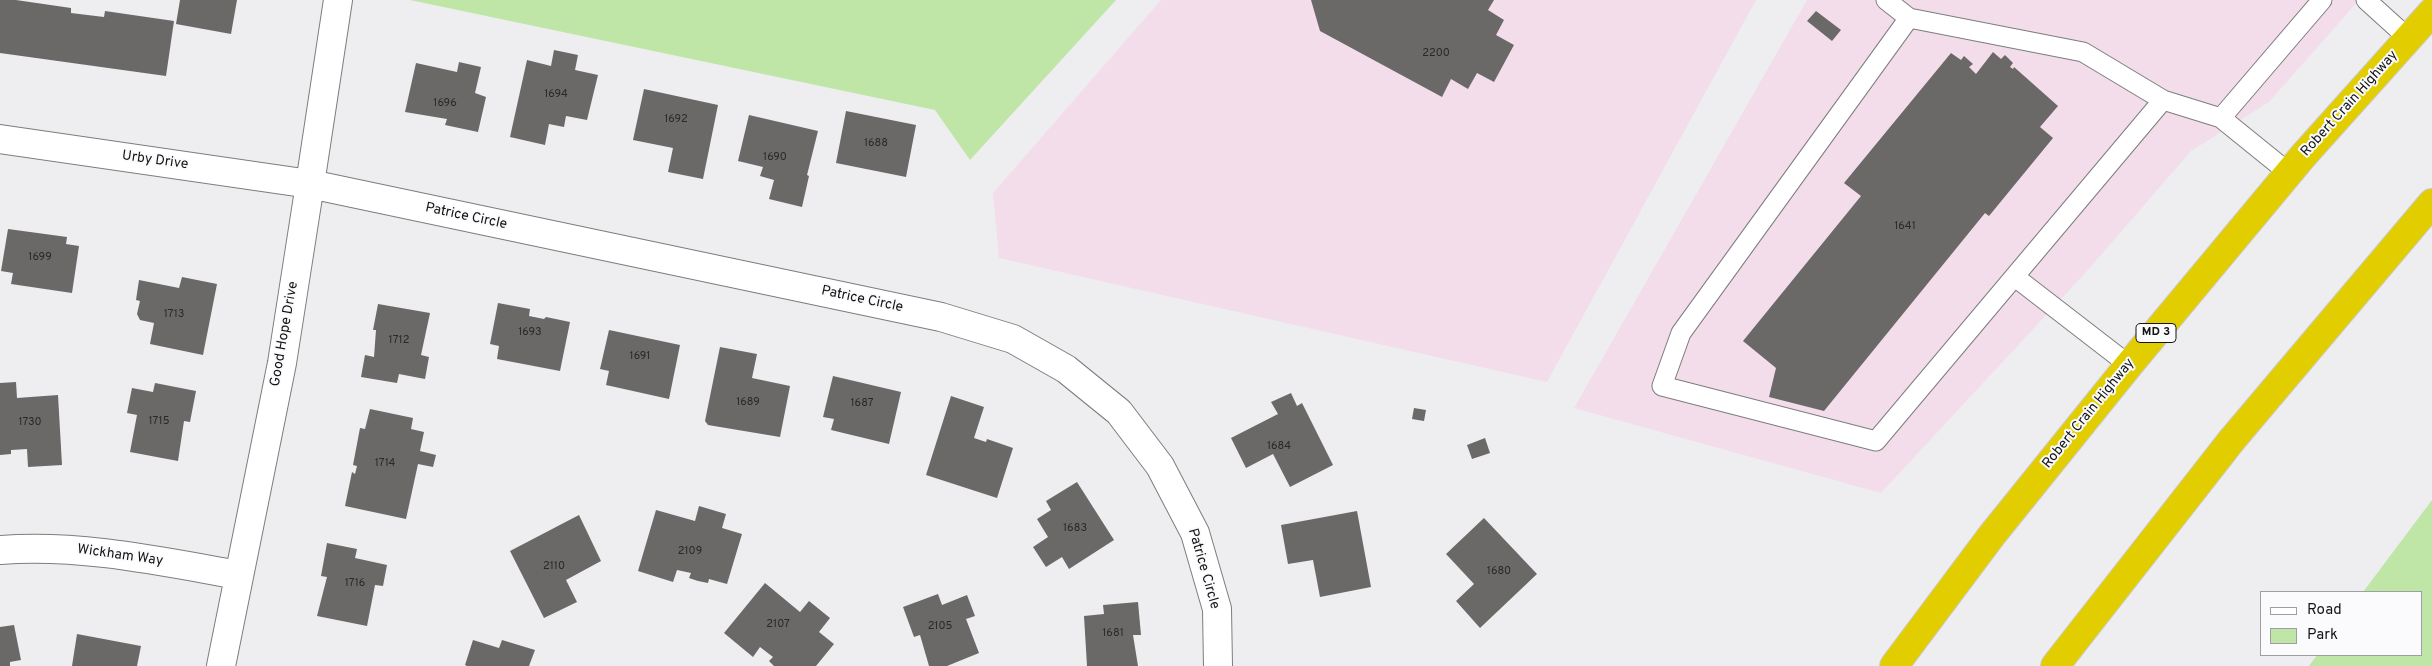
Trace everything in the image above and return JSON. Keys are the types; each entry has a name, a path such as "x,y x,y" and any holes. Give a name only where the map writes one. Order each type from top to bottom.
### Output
{"highway":[{"name":"Robert Crain Highway","path":"1894,666 1992,535 2129,365 2289,173 2432,12"},
{"path":"2055,666 2231,441 2432,203"}],"street":[{"name":"Good Hope Drive","path":"221,666 282,363 338,0"},
{"name":"Urby Drive","path":"0,139 310,184"},
{"name":"Patrice Circle","path":"310,184 941,317 1013,339 1066,369 1119,412 1160,466 1195,532 1217,609 1218,666"},
{"name":"Wickham Way","path":"0,550 39,547 109,552 239,575"}],"lane":[{"path":"1886,0 1909,18 2082,52 2163,100 2221,118 2289,173"},
{"path":"2221,118 2322,0"},
{"path":"2366,0 2408,38"},
{"path":"1909,18 1681,334 1662,386 1876,441 2163,100"},
{"path":"2015,276 2129,365"}],"shaded area":[{"path":"1161,0 1756,0 1547,382 999,258 993,193"},
{"path":"1807,0 2359,0 2269,102 2191,151 2088,270 1881,493 1574,408"}],"green space":[{"path":"410,0 1116,0 970,160 935,110"},
{"path":"2432,500 2432,666 2309,666 2316,656 2422,656 2422,591 2364,591"}],"building":[{"path":"0,0 16,0 71,8 71,13 104,17 105,11 174,21 166,76 0,53"},
{"path":"180,0 237,0 231,34 176,24"},
{"path":"1311,0 1494,0 1488,10 1504,20 1496,35 1514,45 1494,82 1477,73 1468,89 1451,79 1442,97 1320,31"},
{"path":"1816,11 1841,30 1832,41 1807,21"},
{"path":"554,50 578,55 575,70 598,75 587,120 566,116 564,127 549,124 545,145 510,137 527,60 551,66"},
{"path":"1993,52 2001,59 2005,55 2013,63 2010,67 2013,69 2014,67 2058,106 2040,127 2053,138 1989,216 1985,213 1824,411 1769,397 1776,368 1743,341 1861,196 1844,183 1951,53 1961,60 1964,56 1973,64 1969,67 1976,74"},
{"path":"459,62 481,67 475,93 486,97 478,132 445,125 447,119 405,112 416,63 457,72"},
{"path":"644,89 718,105 703,179 668,172 673,148 633,140"},
{"path":"846,111 916,125 906,177 836,163"},
{"path":"749,115 818,131 807,175 809,176 802,207 769,199 774,180 760,176 763,167 738,161"},
{"path":"8,229 67,237 66,244 79,246 72,293 11,284 13,273 1,271"},
{"path":"182,277 217,284 203,355 150,344 154,323 140,320 137,314 140,301 136,300 139,280 179,288"},
{"path":"498,303 530,309 529,316 570,322 560,371 497,359 499,346 490,344"},
{"path":"378,304 430,313 421,355 429,357 425,379 399,374 397,383 361,377 365,355 374,357 376,330 373,330"},
{"path":"609,330 680,345 669,399 606,385 609,371 600,369"},
{"path":"720,347 757,354 752,378 790,386 780,437 708,425 705,421"},
{"path":"833,376 901,392 889,444 831,430 834,419 823,417"},
{"path":"16,382 17,398 58,395 62,465 28,467 27,449 11,450 11,454 0,455 0,383"},
{"path":"155,383 196,391 190,422 184,421 178,461 130,452 137,415 127,413 132,388 153,392"},
{"path":"1291,393 1297,406 1302,403 1333,465 1290,487 1273,454 1246,468 1231,438 1278,414 1271,402"},
{"path":"951,396 984,407 974,438 986,442 987,439 1013,448 997,498 926,475"},
{"path":"1414,408 1426,410 1424,421 1412,419"},
{"path":"370,409 413,418 411,429 424,432 420,451 436,455 433,467 418,464 406,519 345,506 352,472 355,474 357,466 353,465 360,428 365,429"},
{"path":"1485,438 1490,453 1472,459 1467,445"},
{"path":"1077,482 1114,540 1069,569 1062,557 1046,567 1033,547 1048,537 1037,519 1051,510 1046,501"},
{"path":"699,506 726,514 722,528 742,534 727,584 709,579 708,583 698,581 689,578 691,573 677,570 673,582 638,571 656,510 695,521"},
{"path":"1357,511 1371,587 1320,597 1313,560 1288,564 1281,525"},
{"path":"579,515 601,561 566,580 577,602 544,618 510,551"},
{"path":"1484,518 1537,574 1480,628 1456,601 1474,584 1446,554"},
{"path":"327,543 357,549 355,558 387,565 383,586 375,585 367,626 317,616 327,577 321,576"},
{"path":"765,583 800,612 809,601 830,618 819,632 834,644 816,666 774,666 769,661 773,657 760,647 753,657 724,633"},
{"path":"938,594 942,605 967,595 975,616 966,619 979,653 947,666 929,666 920,635 914,637 903,607"},
{"path":"1138,602 1141,635 1133,635 1138,666 1087,666 1084,616 1104,614 1103,605"},
{"path":"14,625 21,660 10,662 10,666 0,666 0,627"},
{"path":"77,634 141,646 137,666 72,666"},
{"path":"473,640 499,648 502,640 535,650 529,666 467,666 465,665"}]}
